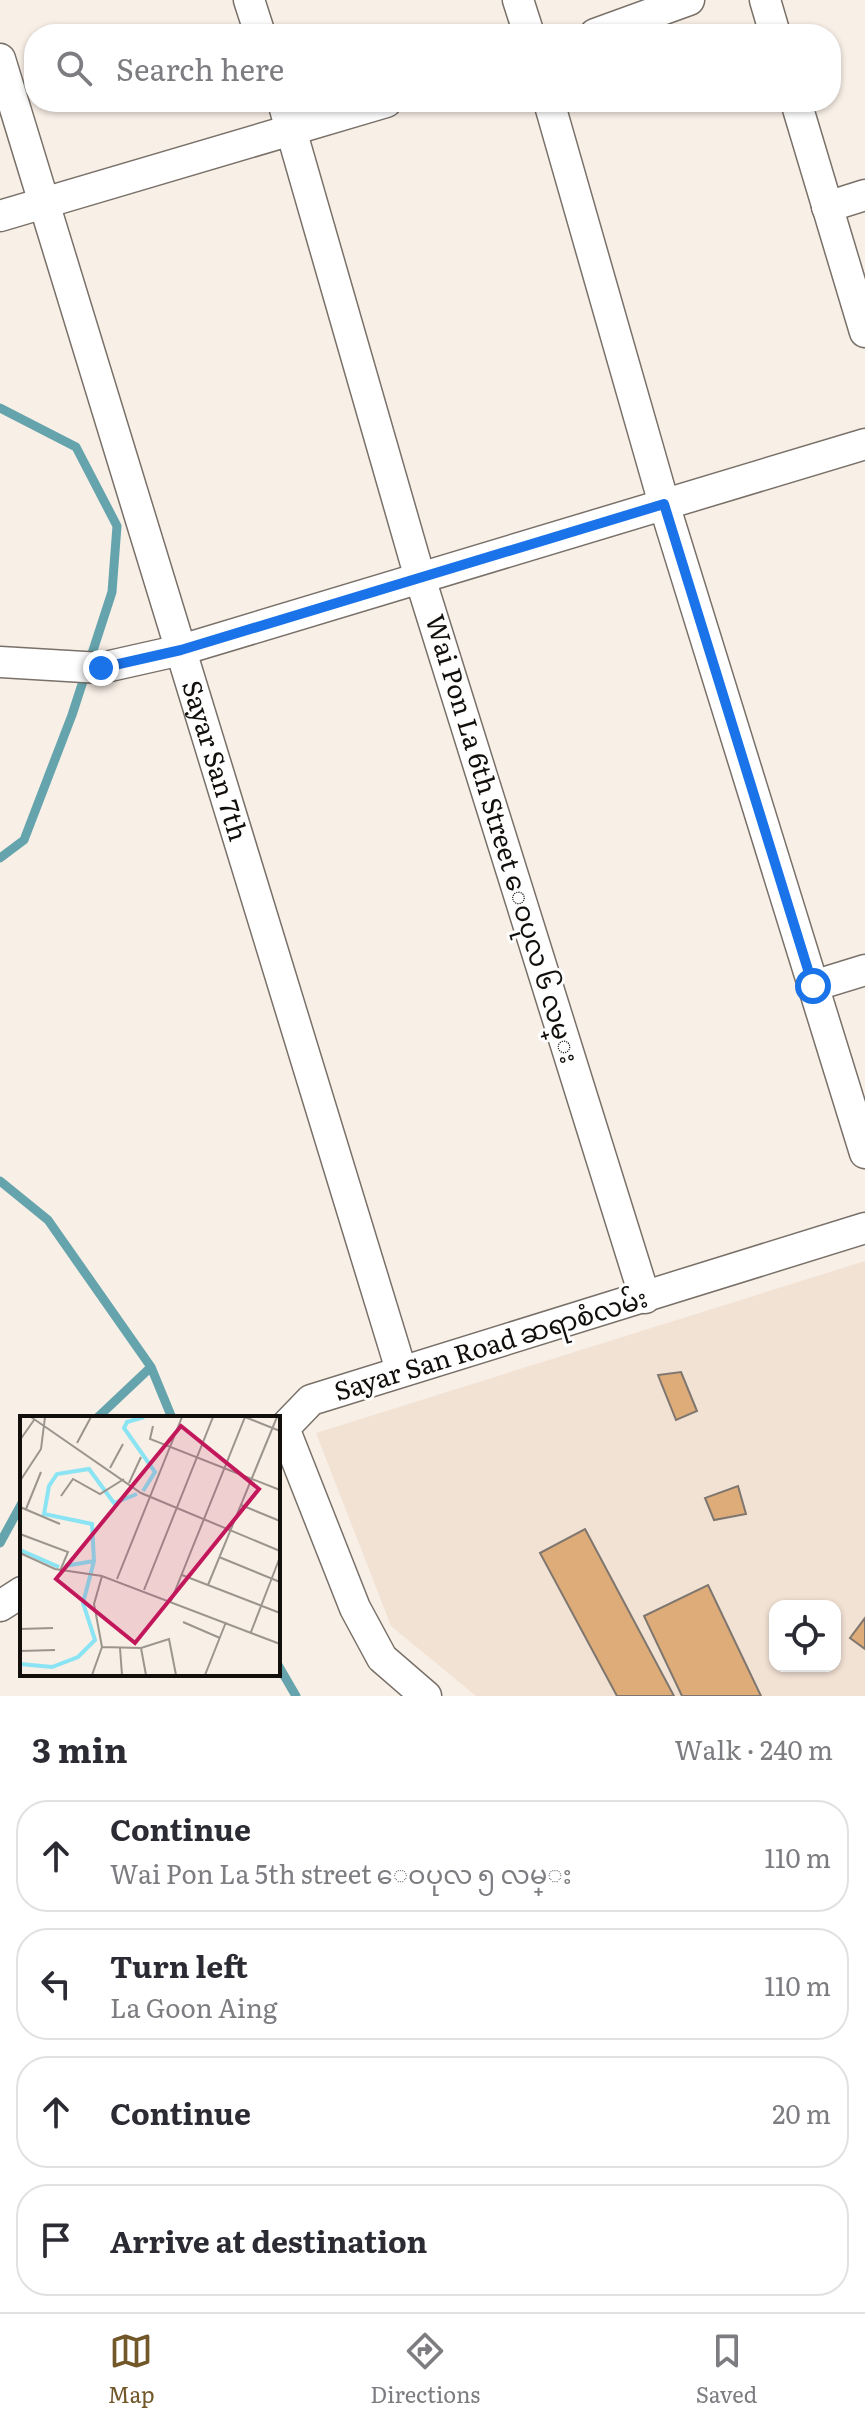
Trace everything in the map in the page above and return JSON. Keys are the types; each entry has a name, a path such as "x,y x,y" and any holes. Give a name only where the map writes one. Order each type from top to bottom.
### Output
{"street":[{"path":"249,0 257,24"},
{"path":"518,0 526,24"},
{"path":"623,24 689,0"},
{"path":"765,0 772,24"},
{"name":"Sayar San 7th","path":"0,59 401,1370"},
{"name":"Wai Pon La 6th Street ေဝပုလ ၆ လမ္း","path":"286,112 420,578 645,1298"},
{"path":"0,216 354,112"},
{"path":"552,112 664,504 865,1153"},
{"path":"799,112 865,332"},
{"path":"827,207 865,195"},
{"path":"0,662 101,668 181,650 865,444"},
{"path":"813,986 865,970"},
{"name":"Sayar San Road ဆရာစံလမ်း","path":"426,1696 382,1658 355,1608 281,1430 311,1400 865,1228"},
{"path":"0,1606 20,1593"}],"shaded area":[{"path":"865,1261 865,1696 476,1696 391,1626 316,1433"}],"building":[{"path":"681,1372 697,1411 676,1420 658,1375"},
{"path":"738,1486 746,1514 714,1520 705,1498"},
{"path":"585,1529 674,1696 617,1696 540,1553"},
{"path":"708,1585 761,1696 682,1696 644,1616"},
{"path":"865,1618 865,1649 850,1638"}],"waterway":[{"path":"0,408 76,447 117,526 112,592 72,715 24,840 0,858"},
{"path":"0,1181 48,1220 151,1367 171,1416"},
{"path":"99,1416 151,1367"},
{"path":"0,1543 20,1507"},
{"path":"280,1668 296,1696"}],"route":[{"path":"101,668 181,650 664,504 813,986"}]}
